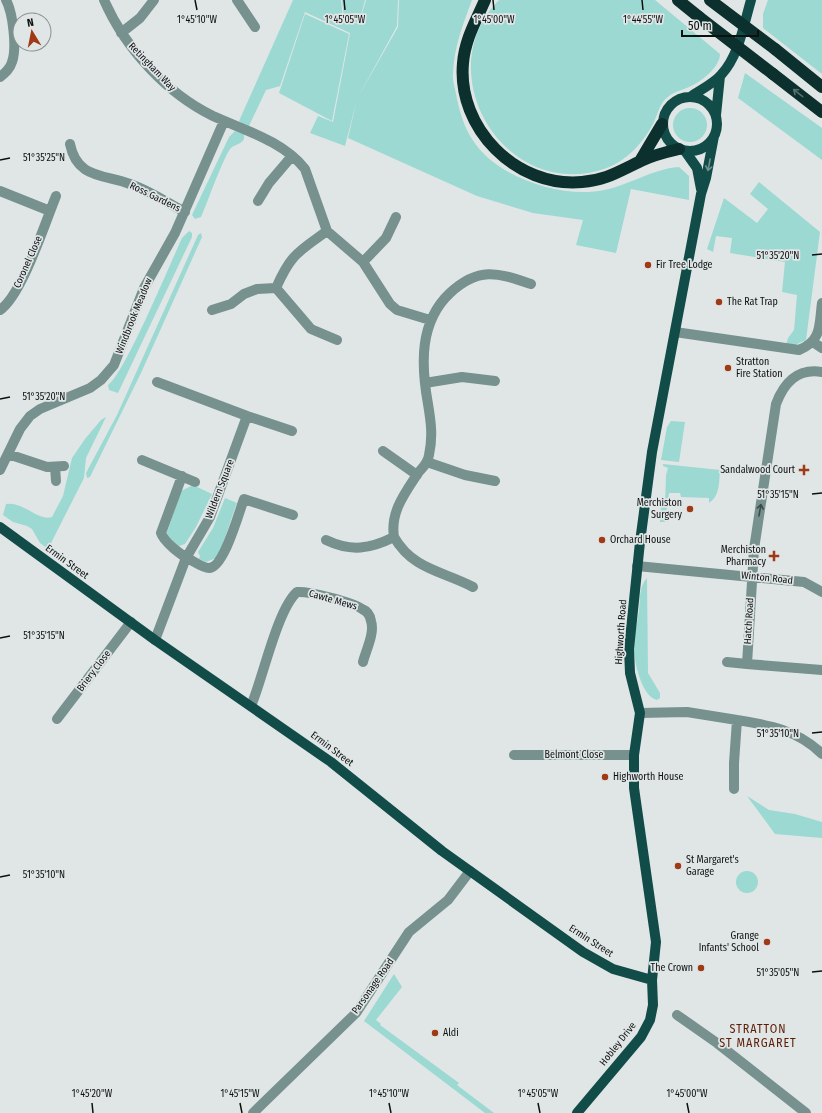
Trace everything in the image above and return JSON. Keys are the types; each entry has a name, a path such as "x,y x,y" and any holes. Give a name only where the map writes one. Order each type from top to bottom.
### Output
{"highway":[{"path":"678,0 822,112"},
{"path":"710,0 822,87"},
{"path":"485,2 468,36 464,53 462,76 466,101 474,122 486,140 496,151 513,165 547,179 566,182 584,182 617,174 640,161 682,150"},
{"path":"640,161 662,124"}],"main road":[{"path":"720,76 690,97 680,99 671,105 665,114 662,124 663,130 669,142 682,150 695,151 704,147 714,136 717,126 716,116 720,76 734,52 751,0"},
{"path":"690,97 706,102 716,116"},
{"name":"Highworth Road","path":"652,980 656,942 636,800 634,754 640,713 630,673 629,649 652,452 714,136"},
{"name":"Highworth Road","path":"682,150 699,173 702,194"},
{"name":"Ermin Street","path":"0,527 155,640 331,762 470,871 599,962 613,969 652,980"},
{"name":"Hobley Drive","path":"577,1113 628,1054 646,1029 653,1005 652,980"}],"street":[{"path":"0,77 10,68 14,54 9,6 6,0"},
{"name":"Retingham Way","path":"104,0 121,33 134,50 175,91 188,101 292,156 305,169 327,231"},
{"path":"121,33 140,18 154,0"},
{"path":"237,0 255,27"},
{"name":"Windbrook Meadow","path":"0,470 20,429 30,416 40,409 90,388 110,370 120,352 144,288 175,233 224,121"},
{"name":"Ross Gardens","path":"70,144 73,156 78,163 95,175 130,184 185,212"},
{"path":"258,200 292,156"},
{"path":"0,191 50,211"},
{"name":"Coronel Close","path":"0,310 8,303 27,268 56,196"},
{"path":"363,262 386,238 396,217"},
{"path":"276,288 293,257 327,231 363,262 390,304 397,310 430,320"},
{"path":"473,587 419,564 402,549 394,537 394,520 398,505 427,462 432,428 425,383 424,347 430,320 440,304 462,283 480,275 500,274 531,284"},
{"path":"212,310 230,304 244,294 257,289 276,288"},
{"path":"276,288 311,329 337,340"},
{"path":"675,332 795,350 818,345 818,331 822,303"},
{"name":"Hatch Road","path":"747,664 754,549 776,404 788,383 802,373 811,371 822,372"},
{"path":"425,383 462,377 495,381"},
{"path":"157,382 292,432"},
{"name":"Wildern Square","path":"155,640 186,558 210,517 247,416"},
{"path":"383,451 417,475"},
{"path":"8,454 47,467 60,467 56,481"},
{"path":"142,460 195,482"},
{"path":"427,462 465,475 495,481"},
{"path":"182,476 161,533 166,542 186,558 208,568 217,564 222,557 244,498 293,515"},
{"path":"326,540 337,546 354,549 373,546 394,537"},
{"name":"Winton Road","path":"638,566 804,582 822,592"},
{"name":"Cawte Mews","path":"251,706 259,687 281,620 289,602 297,592 308,592 357,606 366,611 372,625 363,662"},
{"name":"Briery Close","path":"58,719 131,622"},
{"path":"727,662 822,670"},
{"path":"640,713 687,712 787,730 804,739 822,754"},
{"path":"734,789 737,720"},
{"name":"Belmont Close","path":"514,755 634,754"},
{"name":"Parsonage Road","path":"253,1113 356,1013 409,932 448,900 470,871"},
{"path":"677,1015 712,1039 806,1113"}],"shaded area":[{"path":"293,0 341,0 343,20 359,24 366,0 398,0 397,26 357,99 345,146 310,133 318,116 333,122 350,33 305,12 280,86 266,90 248,128 239,121"},
{"path":"342,0 365,0 359,23 344,19"},
{"path":"399,0 472,0 457,45 453,81 460,113 467,131 485,155 499,166 533,183 551,188 588,192 614,188 650,174 669,168 679,167 689,176 689,200 631,189 616,253 576,245 583,220 533,213 477,196 348,138 357,99 398,27"},
{"path":"499,0 655,0 720,54 719,59 714,69 700,81 671,94 666,98 661,104 654,122 640,144 620,162 604,169 568,174 536,167 508,149 487,124 474,94 471,62 479,30"},
{"path":"768,0 822,0 822,74 763,28 763,14"},
{"path":"305,14 349,34 332,121 279,93"},
{"path":"745,73 822,128 822,160 738,98"},
{"path":"693,108 702,113 706,118 706,132 702,137 697,141 687,142 683,141 674,132 673,122 674,118 683,109"},
{"path":"235,131 244,134 244,140 233,146 228,152 201,217 195,219 192,215 229,137"},
{"path":"759,182 820,232 806,340 793,346 786,345 788,338 794,330 797,295 782,292 785,262 730,253 732,238 716,236 713,252 707,249 724,198 757,223 768,209 750,194"},
{"path":"189,231 192,233 192,237 118,393 109,390 108,385 125,361 147,317 182,238"},
{"path":"201,233 202,237 141,373 90,477 87,478 86,473 117,415 198,235"},
{"path":"106,417 86,458 84,478 48,549 40,543 32,529 13,522 3,515 6,504 19,505 42,517 52,517 63,496 72,458 85,439 101,420"},
{"path":"671,421 685,422 679,462 661,460 667,427"},
{"path":"663,464 720,470 717,493 713,500 709,503 709,498 681,497 680,493 669,493 665,522 660,522 661,505 665,505 666,475 668,468 663,466"},
{"path":"193,485 212,494 196,527 185,544 179,546 166,535 181,491"},
{"path":"225,498 237,503 220,552 216,558 206,562 199,559 200,556 198,552 213,528"},
{"path":"647,578 648,673 660,693 660,698 657,700 647,693 643,686 637,670 634,654 634,639 639,611 640,594 644,581"},
{"path":"747,796 769,810 795,814 822,822 822,838 775,834"},
{"path":"743,871 751,871 758,878 758,886 751,893 743,893 736,886 736,878"},
{"path":"394,974 402,987 376,1020 381,1024 380,1025 459,1083 457,1085 494,1113 485,1113 364,1021"}],"place":[{"name":"Fir Tree Lodge","path":"648,265"},
{"name":"The Rat Trap","path":"719,302"},
{"name":"Stratton Fire Station","path":"728,368"},
{"name":"Sandalwood Court","path":"804,470"},
{"name":"Merchiston Surgery","path":"690,509"},
{"name":"Orchard House","path":"602,540"},
{"name":"Merchiston Pharmacy","path":"774,556"},
{"name":"Highworth House","path":"605,777"},
{"name":"St Margaret's Garage","path":"678,866"},
{"name":"Grange Infants' School","path":"767,942"},
{"name":"The Crown","path":"701,968"},
{"name":"Aldi","path":"435,1033"}],"district":[{"name":"STRATTON ST MARGARET","path":"758,1036"}]}
